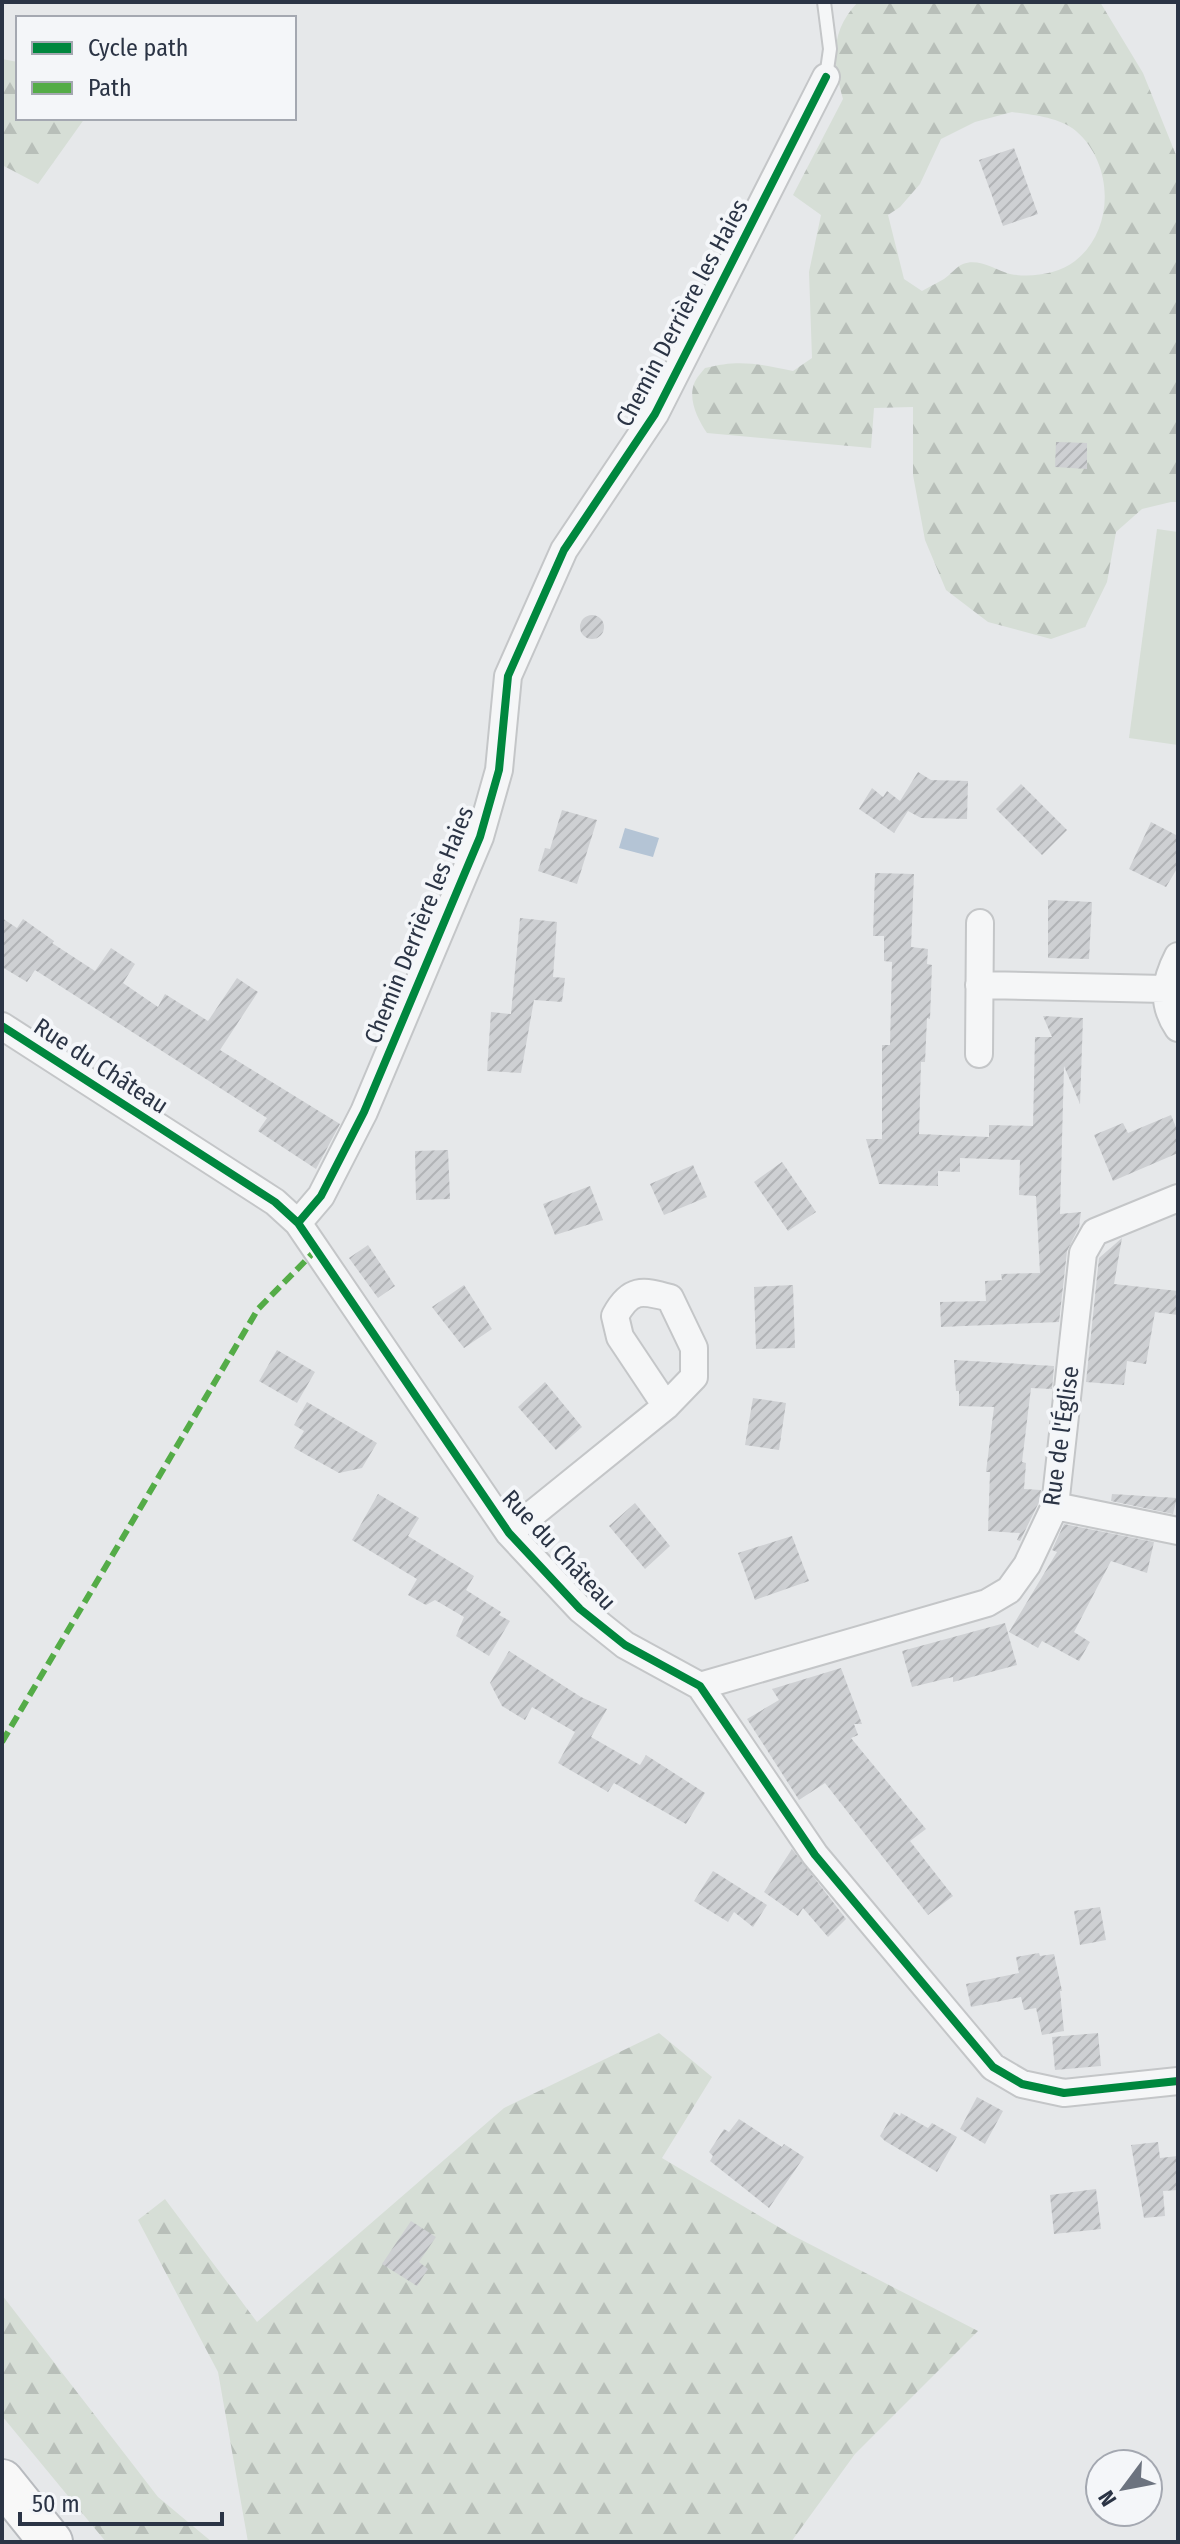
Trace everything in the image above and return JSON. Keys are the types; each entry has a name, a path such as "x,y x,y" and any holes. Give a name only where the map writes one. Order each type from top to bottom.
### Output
{"highway":[{"path":"2,2481 51,2542"}],"street":[{"name":"Chemin Derrière les Haies","path":"298,1223 321,1196 364,1112 480,837 499,770 508,676 564,550 655,414 826,77"},
{"path":"979,1054 980,923"},
{"path":"1178,956 1165,989 1178,1028"},
{"path":"979,985 1165,989"},
{"name":"Rue du Château","path":"2,1026 275,1202 298,1223 509,1533 580,1609 625,1645 700,1686 815,1855 993,2067 1022,2084 1064,2093 1178,2081"},
{"name":"Rue de l'Église","path":"700,1686 987,1603 1009,1590 1027,1565 1055,1506 1083,1253 1095,1232 1178,1198"},
{"path":"509,1533 666,1406"},
{"path":"1055,1506 1178,1531"}],"lane":[{"path":"824,2 830,49 826,77"}],"green space":[{"path":"858,2 1100,2 1143,73 1178,160 1178,502 1142,509 1116,532 1107,582 1085,627 1051,639 988,622 946,590 925,540 913,475 913,407 874,408 871,448 707,433 695,410 692,390 705,368 739,363 793,371 812,358 809,272 821,215 793,195 843,99 836,48 849,13","holes":["1012,112 1046,117 1062,123 1076,131 1089,145 1098,161 1105,197 1097,232 1088,248 1075,261 1052,272 1018,275 981,263 969,263 960,265 944,279 922,291 904,279 888,215 900,207 920,184 941,139 975,122"]},
{"path":"2,59 16,62 16,120 84,120 38,184 2,165"},
{"path":"1157,529 1178,532 1178,745 1129,738"},
{"path":"659,2033 712,2077 662,2158 792,2235 978,2331 855,2454 791,2542 248,2542 218,2372 138,2220 165,2199 257,2322 504,2108"},
{"path":"2,2295 158,2497 212,2542 106,2542 2,2416"}],"water":[{"path":"625,828 659,838 653,857 619,848"}],"building":[{"path":"1014,148 1038,214 1003,226 979,160"},
{"path":"1056,442 1087,443 1087,469 1055,467"},
{"path":"592,615 601,618 604,627 601,636 592,639 583,636 580,627 583,618"},
{"path":"918,772 931,780 968,781 967,819 921,818 908,811 894,833 859,809 872,788 883,797 887,791 900,801"},
{"path":"1021,784 1067,830 1042,855 996,809"},
{"path":"562,810 597,820 577,884 538,871 545,848 550,849"},
{"path":"1151,822 1178,836 1178,867 1166,887 1129,869"},
{"path":"875,873 914,874 911,947 928,949 927,964 932,965 930,1019 927,1018 925,1062 921,1062 919,1134 989,1137 989,1125 1033,1126 1035,1037 1052,1037 1043,1016 1083,1018 1080,1104 1064,1066 1060,1214 1081,1212 1079,1227 1067,1251 1059,1322 941,1327 940,1302 986,1301 985,1281 1002,1280 1001,1274 1040,1273 1036,1196 1019,1195 1020,1160 960,1158 960,1172 938,1171 938,1186 879,1184 866,1139 882,1139 882,1045 890,1045 892,962 884,961 884,936 873,936"},
{"path":"1048,900 1092,902 1089,959 1048,958"},
{"path":"2,918 17,928 23,919 54,941 52,943 95,971 111,948 135,964 123,983 158,1007 165,994 208,1021 237,978 258,992 220,1050 340,1124 316,1169 258,1131 267,1118 35,970 27,982 2,967"},
{"path":"520,918 557,922 553,977 565,978 562,1002 534,1000 521,1073 487,1071 491,1012 511,1014"},
{"path":"1171,1115 1178,1132 1178,1153 1113,1181 1094,1135 1123,1123 1128,1133"},
{"path":"448,1150 450,1199 416,1200 415,1151"},
{"path":"782,1162 816,1212 788,1231 754,1182"},
{"path":"693,1165 707,1197 664,1215 650,1184"},
{"path":"590,1186 603,1220 555,1235 543,1204"},
{"path":"1122,1238 1114,1284 1178,1291 1178,1315 1155,1312 1146,1364 1127,1361 1124,1385 1086,1382 1099,1258"},
{"path":"368,1245 395,1286 378,1298 349,1258"},
{"path":"464,1285 492,1329 464,1348 432,1307"},
{"path":"793,1285 795,1348 756,1349 754,1287"},
{"path":"277,1350 315,1372 297,1403 259,1381"},
{"path":"954,1360 1054,1366 1052,1389 1031,1388 1022,1462 1026,1463 1024,1489 1041,1490 1039,1502 1020,1541 1017,1540 1020,1533 988,1531 990,1472 986,1472 994,1407 959,1406"},
{"path":"545,1382 582,1427 556,1450 518,1407"},
{"path":"753,1398 786,1403 779,1450 745,1445"},
{"path":"307,1402 377,1443 362,1468 339,1473 294,1448 304,1431 294,1425"},
{"path":"378,1494 419,1518 408,1536 474,1576 466,1590 510,1621 489,1656 456,1636 464,1617 435,1600 426,1605 408,1595 417,1579 352,1540"},
{"path":"1112,1494 1177,1498 1173,1514 1111,1501"},
{"path":"635,1503 670,1546 645,1569 609,1526"},
{"path":"1064,1524 1154,1542 1147,1573 1111,1561 1074,1632 1090,1642 1079,1661 1042,1641 1038,1648 1009,1632 1057,1552 1052,1550"},
{"path":"792,1536 809,1581 755,1600 738,1553"},
{"path":"1005,1623 1017,1665 953,1682 953,1677 912,1687 902,1651"},
{"path":"509,1651 581,1697 607,1709 591,1737 640,1765 646,1755 705,1793 686,1824 614,1783 608,1792 558,1763 575,1732 532,1707 525,1720 502,1706 490,1683"},
{"path":"841,1668 862,1724 854,1724 858,1735 851,1738 926,1829 910,1841 953,1896 928,1915 825,1783 799,1800 747,1719 779,1700 772,1689"},
{"path":"792,1849 846,1919 828,1937 803,1908 798,1916 764,1892"},
{"path":"713,1871 767,1905 753,1927 734,1912 728,1922 694,1901"},
{"path":"1100,1907 1106,1940 1080,1945 1074,1911"},
{"path":"1039,1953 1040,1956 1054,1954 1062,1991 1064,2031 1042,2035 1036,2008 1024,2010 1021,1997 971,2007 966,1984 1019,1973 1016,1957"},
{"path":"1098,2033 1101,2066 1055,2070 1052,2037"},
{"path":"977,2097 1003,2111 985,2144 960,2129"},
{"path":"894,2112 928,2128 932,2123 957,2137 937,2172 880,2136"},
{"path":"739,2119 782,2147 784,2144 804,2157 769,2208 710,2161 713,2156 709,2152 724,2129 729,2132"},
{"path":"1158,2142 1160,2158 1178,2156 1178,2190 1163,2191 1165,2216 1144,2218 1131,2145"},
{"path":"1096,2189 1101,2229 1054,2234 1050,2195"},
{"path":"411,2221 436,2237 419,2262 428,2269 417,2286 382,2264"}],"marked path":[{"path":"2,1742 258,1309 316,1250"}],"cycle path":[{"path":"298,1223 321,1196 364,1112 480,837 499,770 508,676 564,550 655,414 826,77"},
{"path":"2,1026 275,1202 298,1223 509,1533 580,1609 625,1645 700,1686 815,1855 993,2067 1022,2084 1064,2093 1178,2081"}]}
